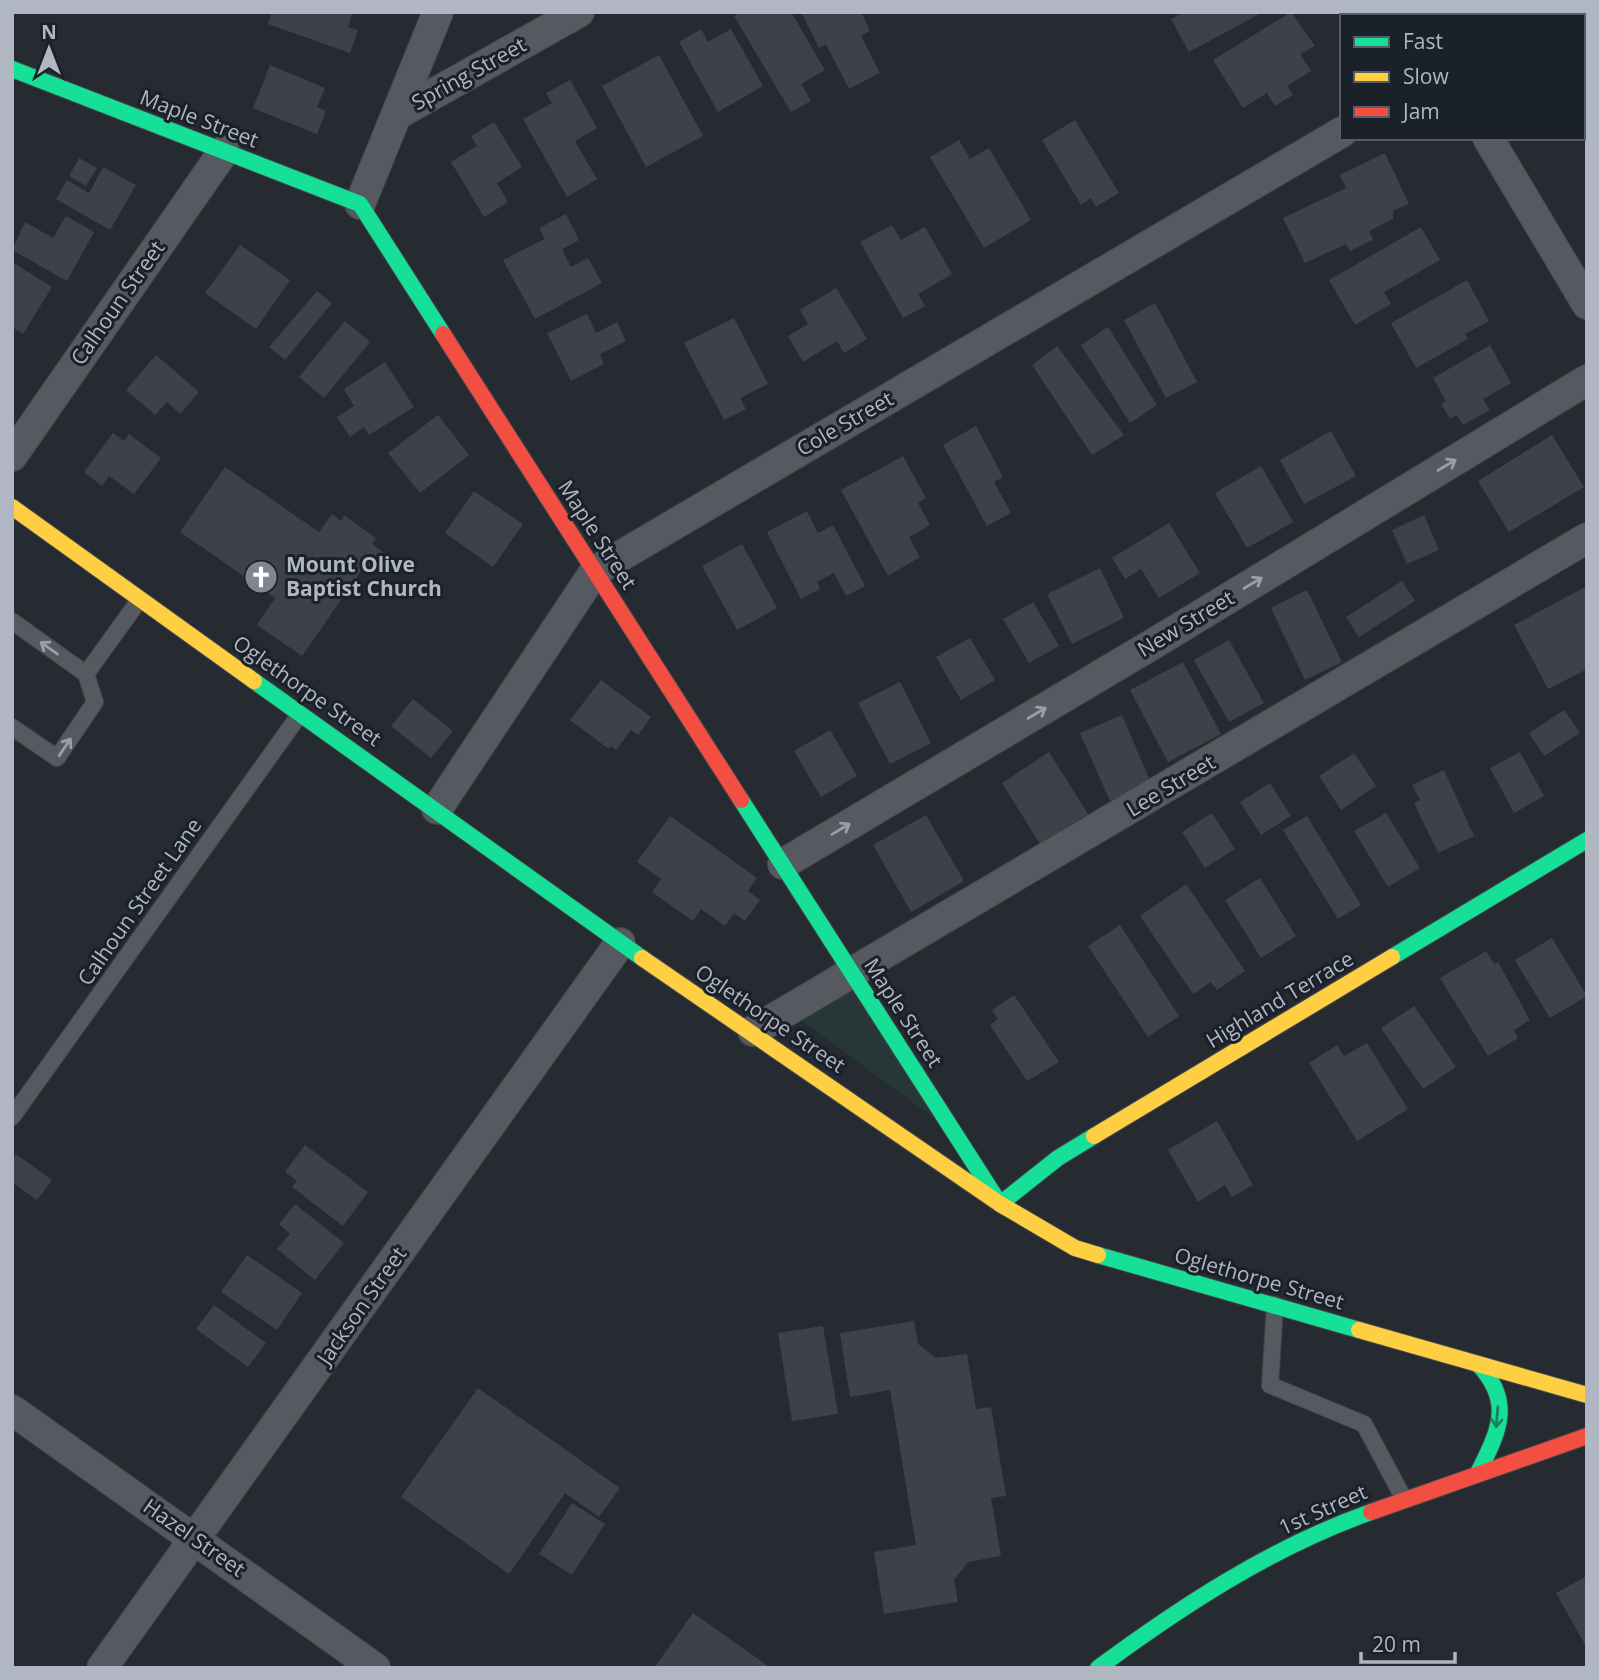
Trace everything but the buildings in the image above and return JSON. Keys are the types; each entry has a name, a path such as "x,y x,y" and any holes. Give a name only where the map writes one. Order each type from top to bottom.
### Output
{"street":[{"path":"360,204 438,12"},
{"name":"Spring Street","path":"396,115 579,12"},
{"name":"Maple Street","path":"12,69 360,204 1000,1204"},
{"name":"Cole Street","path":"437,809 595,571 1340,133"},
{"path":"1489,140 1587,304"},
{"name":"Calhoun Street","path":"12,456 224,151"},
{"name":"New Street","path":"783,864 1158,641 1587,380"},
{"name":"Oglethorpe Street","path":"12,507 437,809 620,943 753,1031 1000,1204 1075,1248 1587,1395"},
{"name":"Lee Street","path":"753,1031 854,975 1587,538"},
{"name":"Highland Terrace","path":"1000,1204 1058,1158 1587,840"},
{"name":"Jackson Street","path":"102,1668 620,943"},
{"path":"1478,1364 1496,1385 1499,1411 1494,1439 1478,1473"},
{"name":"Hazel Street","path":"12,1410 375,1668"},
{"name":"1st Street","path":"1098,1668 1169,1616 1272,1556 1332,1526 1587,1436"}],"lane":[{"path":"86,674 140,599"},
{"path":"12,621 86,674 95,702 57,758 12,727"},
{"name":"Calhoun Street Lane","path":"12,1117 301,712"},
{"path":"1275,1306 1270,1385 1364,1424 1404,1499"}],"shaded area":[{"path":"851,983 934,1118 794,1015"}],"traffic: fast":[{"path":"12,69 360,204 443,334"},
{"path":"254,681 642,958"},
{"path":"741,800 1000,1204 1058,1158 1094,1136"},
{"path":"1392,957 1587,840"},
{"path":"1098,1255 1359,1330"},
{"path":"1478,1364 1496,1391 1499,1404 1497,1430 1478,1473"},
{"path":"1098,1668 1162,1622 1263,1560 1298,1542 1371,1512"}],"traffic: slow":[{"path":"12,507 254,681"},
{"path":"1094,1136 1392,957"},
{"path":"642,958 1000,1204 1075,1248 1098,1255"},
{"path":"1359,1330 1587,1395"}],"traffic: jam":[{"path":"443,334 741,800"},
{"path":"1371,1512 1587,1436"}],"place":[{"name":"Mount Olive Baptist Church","path":"261,577"}]}
